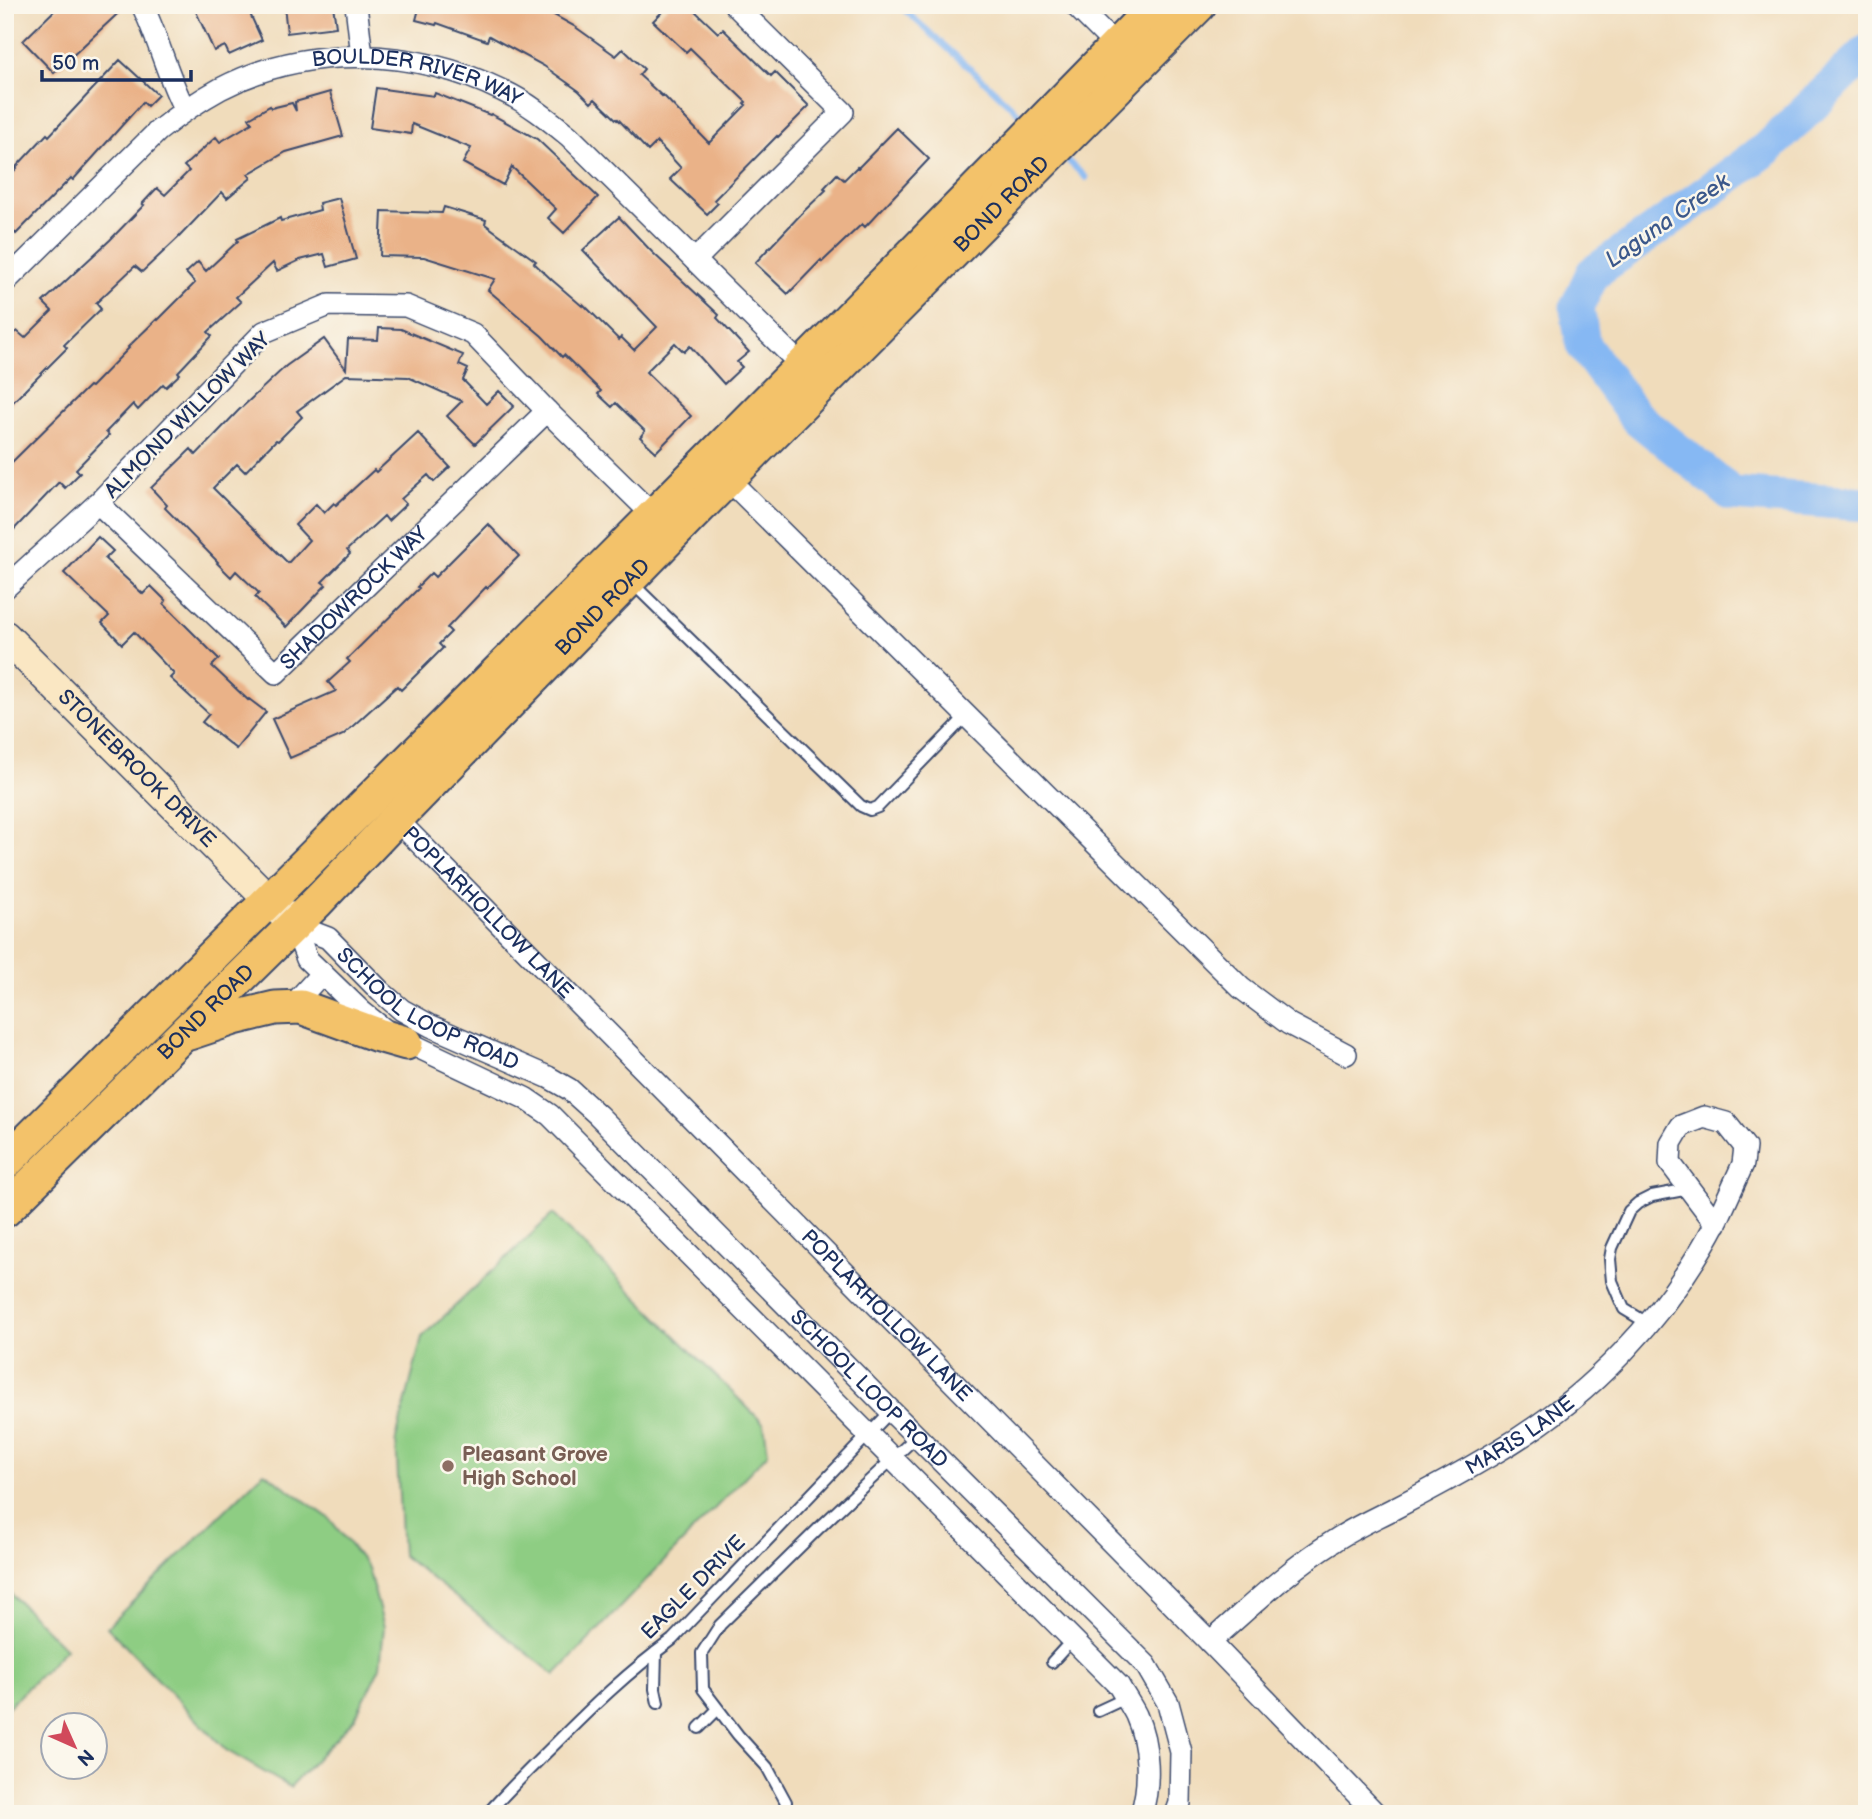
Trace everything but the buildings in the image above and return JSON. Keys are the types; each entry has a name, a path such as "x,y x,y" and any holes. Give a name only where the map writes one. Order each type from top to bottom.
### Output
{"main road":[{"name":"BOND ROAD","path":"1127,57 1156,5"},
{"name":"BOND ROAD","path":"5,1210 294,925 729,479 1017,168 1127,57 1199,5"},
{"name":"BOND ROAD","path":"5,1163 801,365 1017,168"},
{"path":"690,518 696,495 798,389 802,381 801,365"},
{"path":"180,1036 275,1008 301,1007 406,1043"}],"street":[{"path":"142,5 154,30 173,87 185,110"},
{"path":"356,5 362,56"},
{"path":"695,260 843,112 735,5"},
{"path":"1075,5 1127,57"},
{"name":"BOULDER RIVER WAY","path":"5,282 158,131 185,110 221,89 283,66 320,59 362,56 402,59 439,66 470,76 533,108 569,136 801,365"},
{"name":"ALMOND WILLOW WAY","path":"5,588 98,503 264,332 329,305 406,306 473,334 653,515"},
{"name":"SHADOWROCK WAY","path":"98,503 276,673 547,411"},
{"path":"729,479 1241,988 1289,1024 1346,1054"},
{"name":"STONEBROOK DRIVE","path":"5,636 294,925"},
{"name":"POPLARHOLLOW LANE","path":"396,819 1210,1642 1376,1814"},
{"name":"SCHOOL LOOP ROAD","path":"294,925 307,959 362,1012 390,1034 525,1098 550,1115 1119,1686 1137,1716 1147,1756 1146,1797 1140,1814"},
{"name":"SCHOOL LOOP ROAD","path":"294,925 328,938 402,1010 569,1089 1146,1665 1168,1703 1181,1752 1180,1803 1176,1814"},
{"path":"291,1007 321,973"},
{"name":"MARIS LANE","path":"1210,1642 1286,1576 1330,1543 1494,1454 1569,1403 1613,1363 1649,1324 1688,1270 1716,1224 1743,1164 1745,1147 1726,1123 1704,1116 1681,1126 1671,1143 1670,1163 1689,1189"},
{"path":"1689,1189 1716,1224"}],"lane":[{"path":"629,580 861,806 870,810 878,807 966,716"},
{"path":"1649,1324 1624,1309 1612,1281 1612,1248 1629,1211 1638,1203 1652,1196 1689,1189"},
{"name":"EAGLE DRIVE","path":"487,1814 604,1694 672,1640 891,1411"},
{"path":"783,1814 786,1802 767,1767 738,1735 703,1689 702,1653 720,1625 917,1437"},
{"path":"1052,1662 1073,1639"},
{"path":"656,1652 655,1689 658,1703"},
{"path":"1098,1711 1126,1698"},
{"path":"699,1728 718,1709"}],"green space":[{"path":"553,1214 764,1424 768,1453 555,1675 402,1555 396,1439 422,1337"},
{"path":"264,1472 329,1518 368,1568 384,1627 380,1667 355,1718 290,1787 226,1750 107,1627"},
{"path":"5,1588 66,1649 5,1710"}],"waterway":[{"path":"899,5 1029,123"},
{"name":"Laguna Creek","path":"1867,52 1768,148 1593,273 1577,307 1583,345 1635,416 1732,494 1867,504"},
{"path":"1062,155 1086,178"}],"place":[{"name":"Pleasant Grove High School","path":"448,1466"}]}
